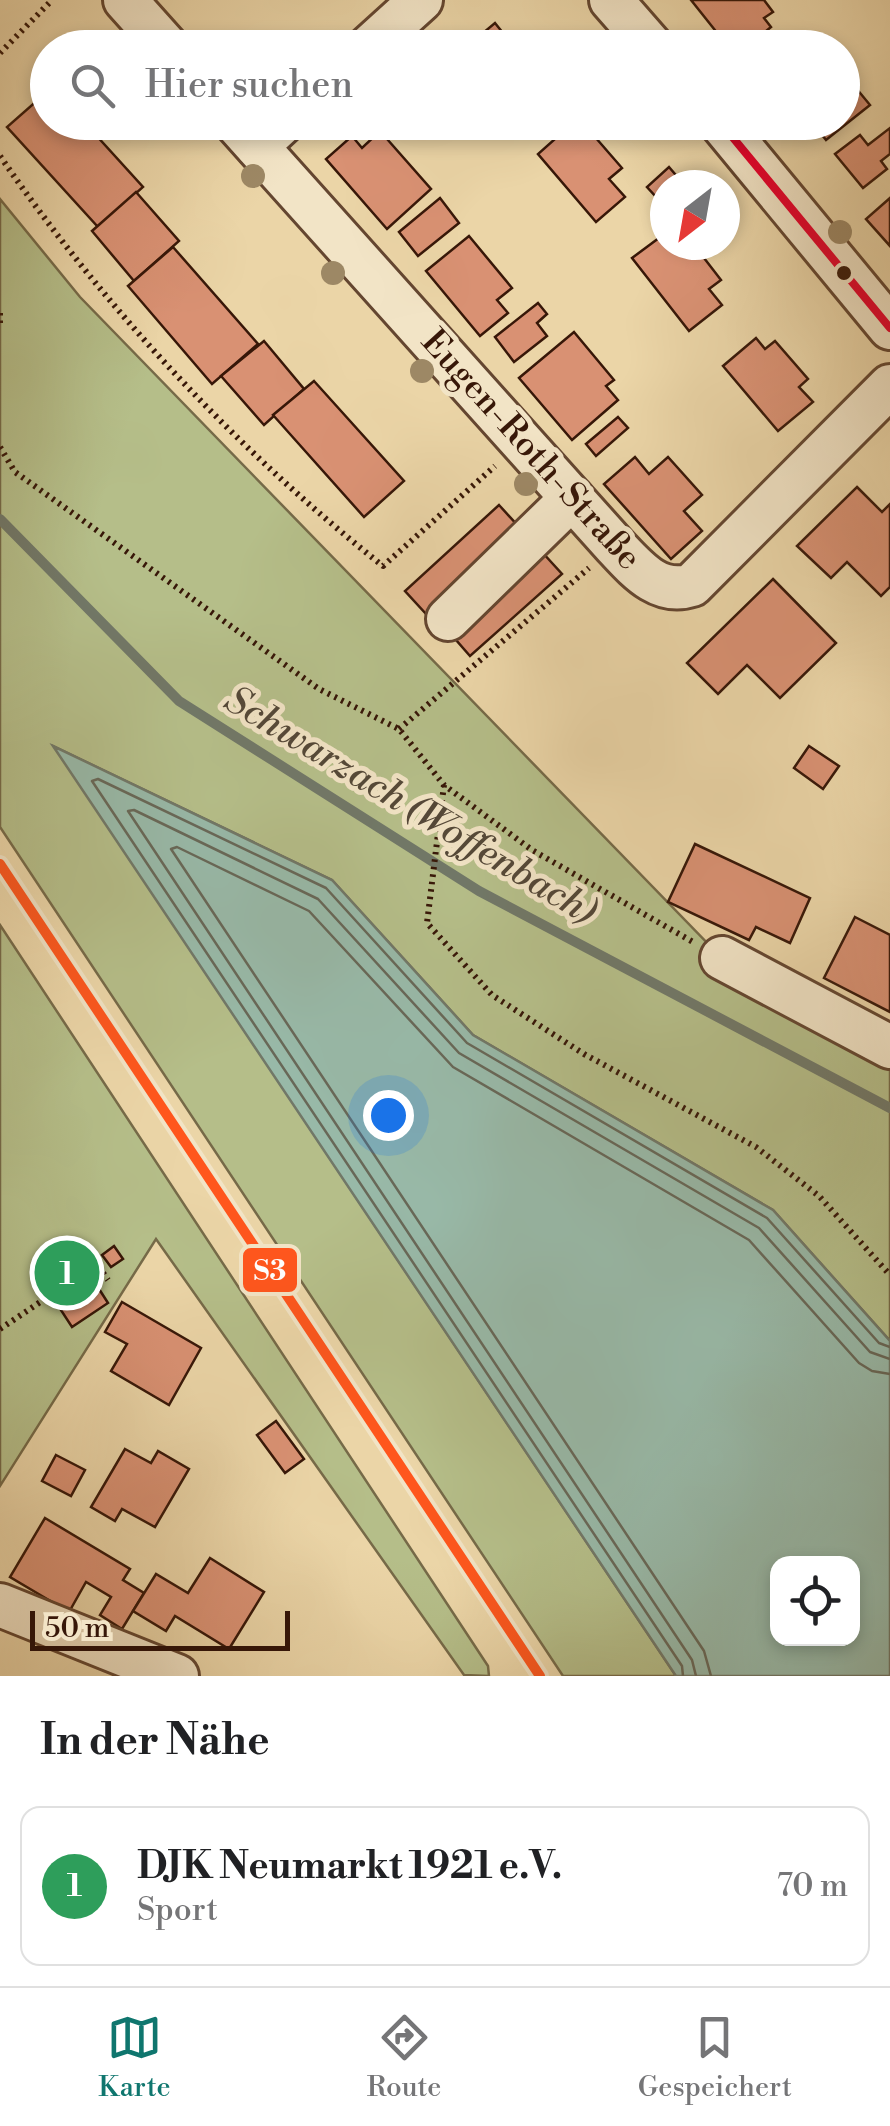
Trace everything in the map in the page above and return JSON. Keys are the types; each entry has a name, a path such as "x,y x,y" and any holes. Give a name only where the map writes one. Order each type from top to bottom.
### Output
{"street":[{"path":"125,0 152,30"},
{"path":"388,30 421,0"},
{"path":"611,0 638,30"},
{"name":"Eugen-Roth-Straße","path":"267,140 522,442 615,546 656,584 680,589 692,585 890,386"},
{"path":"735,140 890,328"},
{"path":"448,619 572,498"},
{"path":"722,958 890,1047"},
{"path":"0,1605 177,1676"}],"path":[{"path":"0,53 52,0"},
{"path":"0,156 154,350 327,522 383,566 522,442"},
{"path":"0,314 0,327"},
{"path":"0,447 15,472 320,689 399,729 444,785 532,850 722,958"},
{"path":"399,729 615,546"},
{"path":"444,785 427,922 492,995 584,1054 756,1148 818,1196 890,1275"},
{"path":"0,1329 98,1264 108,1280"}],"green space":[{"path":"0,199 80,297 751,988 890,1067 890,1341 773,1210 473,1035 332,880 55,747 676,1676 563,1676 0,827"},
{"path":"0,925 488,1666 489,1676 464,1675 156,1239 0,1486"}],"water":[{"path":"53,746 332,880 473,1035 773,1210 890,1341 890,1676 676,1676"}],"building":[{"path":"691,0 764,0 773,12 764,18 771,27 767,30 715,30"},
{"path":"860,93 870,105 860,113"},
{"path":"30,107 30,140 100,140 143,187 98,227 7,127"},
{"path":"890,128 890,154 881,161 887,169 863,188 835,154 853,140 860,140 860,135 868,145"},
{"path":"347,140 355,140 362,148 370,140 388,140 431,189 387,229 326,159"},
{"path":"554,140 598,140 622,168 609,179 625,197 596,222 538,154"},
{"path":"136,192 179,241 134,281 92,231"},
{"path":"440,198 459,223 418,256 399,232"},
{"path":"890,198 890,246 866,219"},
{"path":"469,236 512,288 497,300 508,313 480,336 426,271"},
{"path":"650,245 650,260 706,260 721,280 709,289 722,305 689,331 632,258"},
{"path":"173,247 258,344 212,384 128,286"},
{"path":"538,303 547,314 537,323 547,336 514,362 495,337"},
{"path":"574,332 614,380 606,386 618,400 572,440 519,378"},
{"path":"756,338 765,349 775,341 808,379 799,387 813,402 778,431 723,366"},
{"path":"264,341 304,389 264,425 221,376"},
{"path":"314,381 404,481 364,517 273,415"},
{"path":"618,417 628,428 596,456 586,444"},
{"path":"635,457 649,474 668,457 702,495 684,511 702,531 671,559 604,484"},
{"path":"857,487 882,512 890,504 890,587 881,596 847,562 831,578 797,546"},
{"path":"499,505 520,528 427,615 405,591"},
{"path":"542,552 562,574 470,656 450,633"},
{"path":"773,579 836,643 780,698 747,665 718,694 687,663"},
{"path":"809,746 839,766 823,789 794,768"},
{"path":"695,844 810,898 790,943 756,927 749,940 668,902"},
{"path":"855,917 890,935 890,1012 824,978"},
{"path":"114,1246 123,1259 111,1267 102,1255"},
{"path":"92,1278 108,1303 72,1327 55,1301"},
{"path":"122,1302 201,1348 169,1405 111,1371 127,1344 105,1332"},
{"path":"276,1421 304,1459 285,1473 257,1435"},
{"path":"125,1449 151,1463 158,1451 189,1469 155,1527 122,1509 115,1521 91,1507"},
{"path":"56,1455 85,1470 71,1496 42,1481"},
{"path":"45,1518 130,1569 123,1580 144,1593 122,1629 100,1615 111,1597 86,1582 69,1612 10,1577"},
{"path":"210,1558 264,1592 229,1649 175,1616 166,1631 133,1611 156,1574 188,1593"}],"waterway":[{"name":"Schwarzach (Woffenbach)","path":"0,519 179,701 479,891 890,1108"}],"transit line":[{"path":"735,140 890,328"},
{"name":"S3","path":"0,864 540,1676"}],"place":[{"name":"DJK Neumarkt 1921 e.V.","path":"67,1273"}]}
